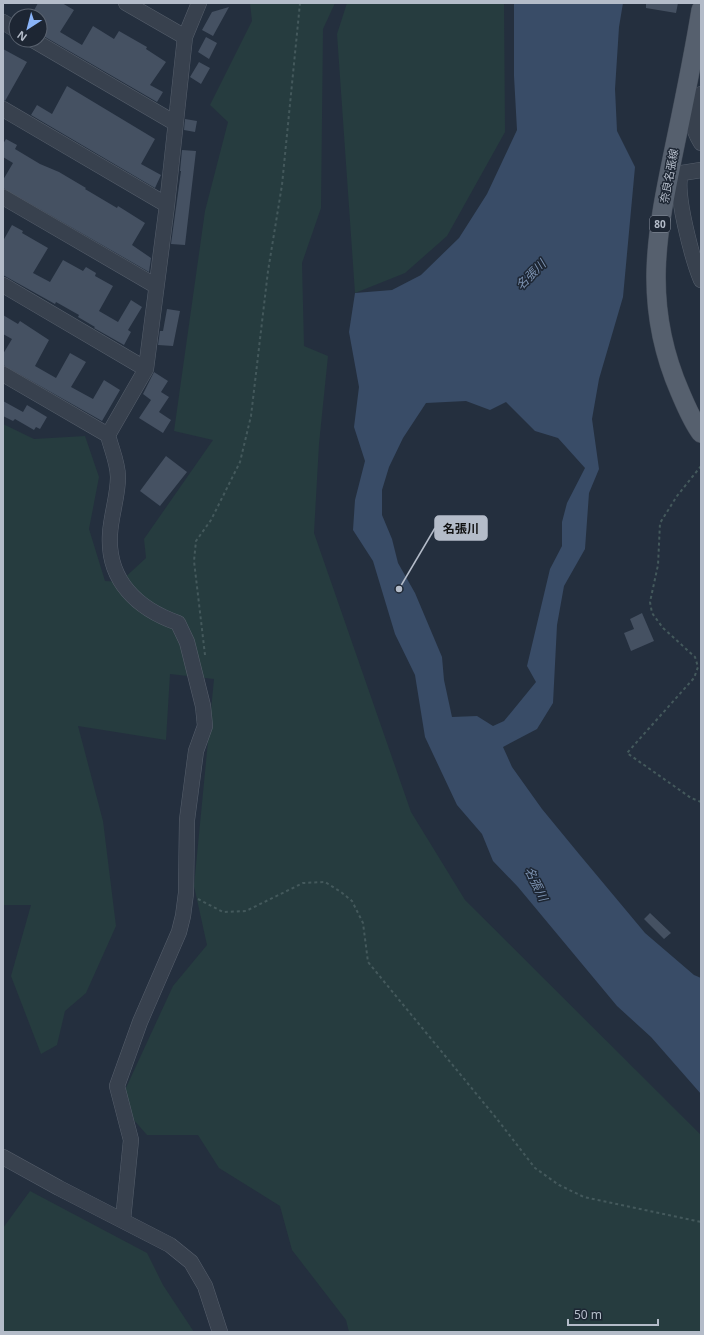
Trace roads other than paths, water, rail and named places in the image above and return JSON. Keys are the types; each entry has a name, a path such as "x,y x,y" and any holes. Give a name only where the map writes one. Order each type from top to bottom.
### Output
{"main road":[{"name":"奈良名張線","path":"701,10 672,158 656,251 656,305 662,338 667,358 688,409 701,432"}],"street":[{"path":"126,3 185,37"},
{"path":"123,1220 131,1140 116,1086 135,1036 179,932 186,893 187,820 196,751 205,726 203,706 187,642 178,623 164,618 139,604 130,594 116,573 111,551 110,536 118,475 108,435 146,369 167,205 185,37 199,3"},
{"path":"47,48 175,123"},
{"path":"701,94 693,121 694,131 701,143"},
{"path":"3,110 167,205"},
{"path":"672,158 692,164 701,160"},
{"path":"701,170 682,173 679,187 687,234 701,280"},
{"path":"3,197 156,286"},
{"path":"3,285 146,369"},
{"path":"3,374 108,435"},
{"path":"3,1157 170,1245 191,1262 205,1286 220,1332"}],"water":[{"path":"514,3 623,3 619,27 615,89 617,131 635,167 623,297 599,379 592,419 599,469 589,493 585,549 564,586 557,625 553,703 537,729 503,747 512,767 542,809 645,933 694,975 701,978 701,1094 651,1037 617,1006 518,887 493,861 482,834 457,805 425,737 415,675 395,634 373,561 353,530 355,500 365,461 354,427 359,387 349,332 355,293 392,290 421,275 459,238 487,194 517,130 514,76","holes":["466,401 490,410 506,402 535,431 558,438 585,468 567,503 562,522 562,546 550,569 527,666 536,682 504,721 493,726 477,716 452,717 444,680 442,657 415,593 398,563 392,539 382,515 382,490 389,467 403,438 426,403"]}],"place":[{"name":"名張川","path":"399,589"}]}
